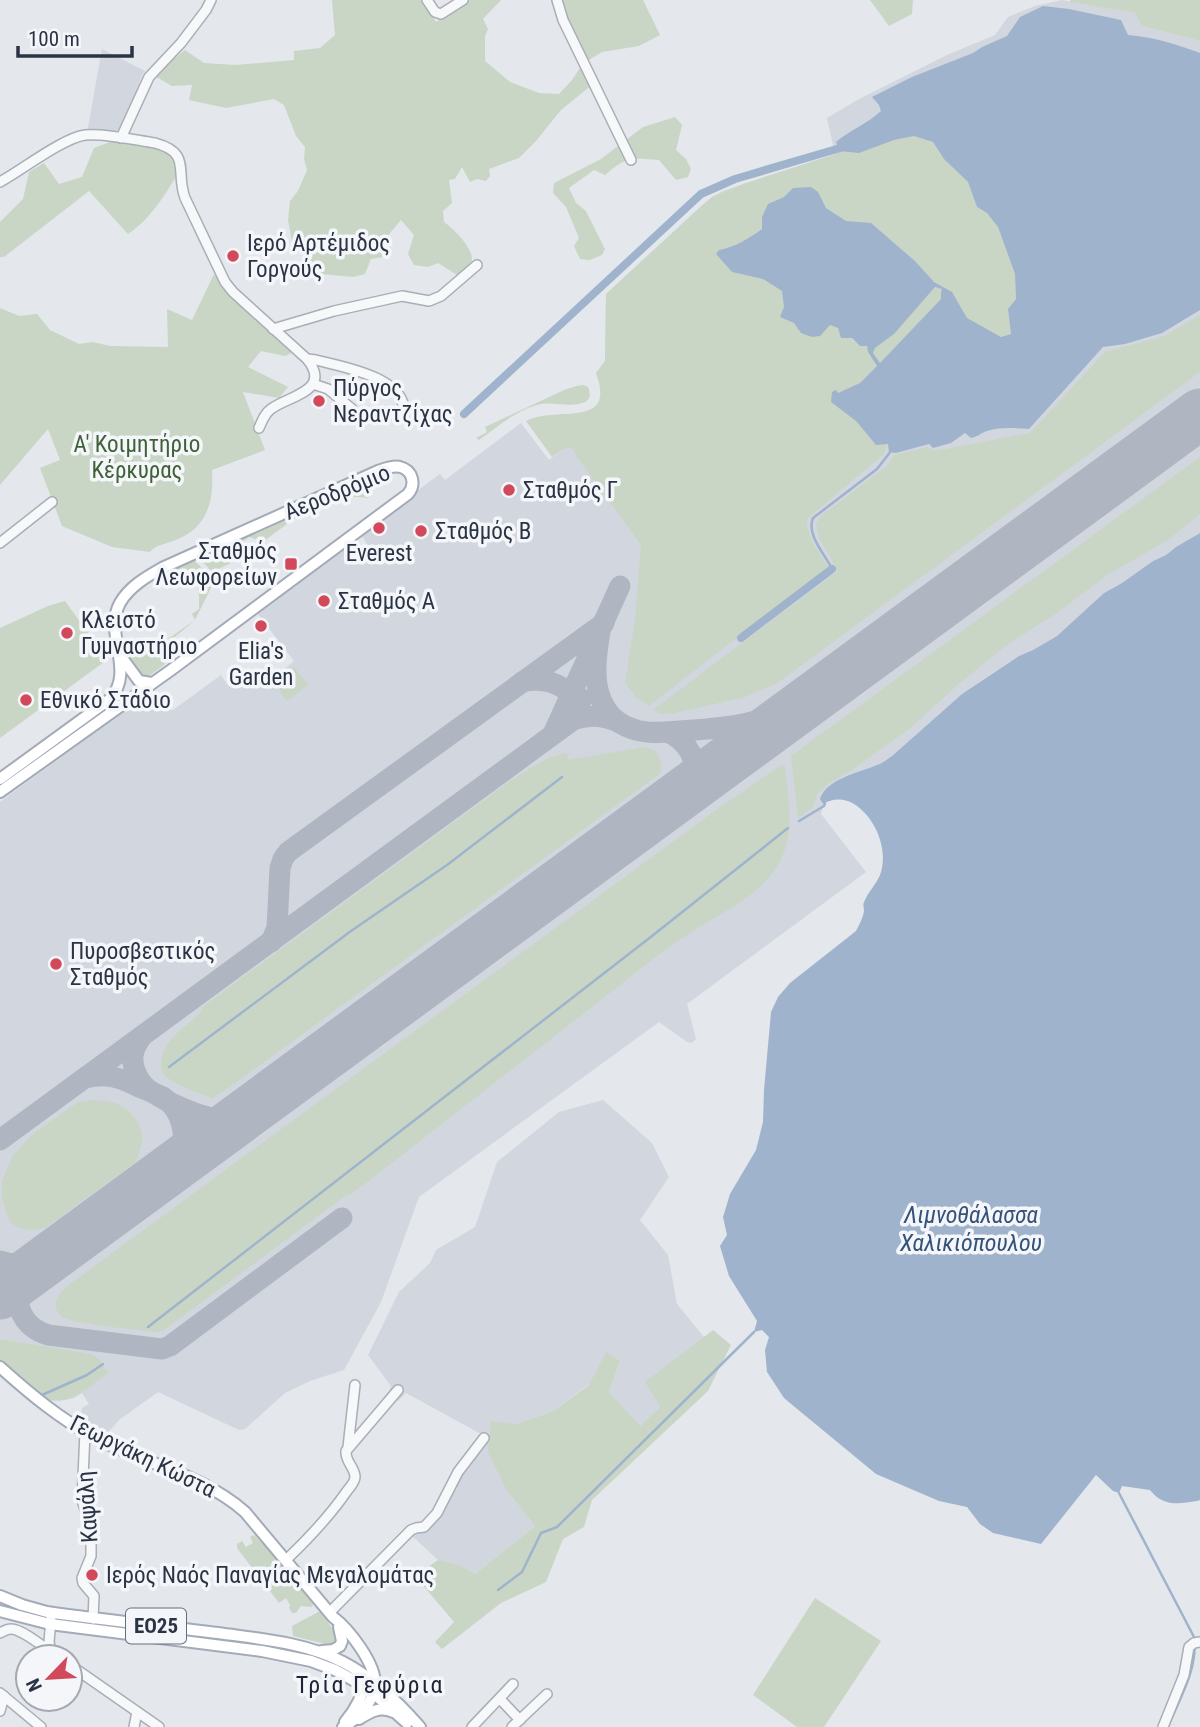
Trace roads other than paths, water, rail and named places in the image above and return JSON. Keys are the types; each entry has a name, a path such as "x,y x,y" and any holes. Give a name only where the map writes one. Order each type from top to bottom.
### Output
{"main road":[{"name":"Αεροδρόμιο","path":"0,779 43,755 152,683 408,494 413,481 408,471 399,467 378,471 147,577 127,593 116,611 121,675 115,694 110,699 43,755 0,792"},
{"path":"119,651 139,681 152,683"},
{"name":"Γεωργάκη Κώστα","path":"0,1367 37,1398 85,1432 195,1479 218,1491 246,1512 334,1618 359,1659 365,1686"},
{"name":"ΕΟ25","path":"0,1596 51,1618 93,1619 265,1640 313,1650 343,1662 365,1686 411,1727"},
{"name":"ΕΟ25","path":"0,1611 286,1655 318,1664 365,1686 404,1709 420,1727"},
{"path":"313,1650 327,1651 338,1648 342,1642 334,1618"},
{"path":"346,1725 360,1715 365,1686"},
{"path":"346,1725 376,1710 388,1710 398,1714"}],"street":[{"path":"121,138 149,77 181,43 211,0"},
{"path":"427,0 435,12 441,14 463,0"},
{"path":"557,0 563,20 631,160"},
{"path":"0,182 74,138 90,135 156,143 176,153 180,159 185,198 225,282 307,359 314,370 313,384 301,394 273,407 259,428"},
{"path":"273,329 334,311 402,296 435,300 477,265"},
{"path":"307,359 369,374 392,387 405,406 403,418"},
{"path":"313,384 328,390 352,409"},
{"path":"0,542 52,502"},
{"path":"287,1559 327,1518 354,1481 355,1474 345,1456 355,1385"},
{"path":"348,1449 398,1390"},
{"name":"Καψάλη","path":"85,1432 82,1500 91,1528 91,1547 82,1578 94,1596 93,1619"},
{"path":"334,1618 411,1530 426,1526 441,1506 458,1472 484,1438"},
{"path":"49,1643 51,1618"},
{"path":"0,1633 14,1629 36,1643"},
{"path":"1163,1727 1184,1675 1189,1647 1197,1642"},
{"path":"84,1675 159,1727"},
{"path":"472,1727 513,1684"},
{"path":"0,1711 2,1694"},
{"path":"2,1694 41,1727"},
{"path":"512,1727 547,1694"},
{"path":"500,1699 520,1720"},
{"path":"134,1727 137,1712"}],"water":[{"path":"1043,6 1069,9 1121,20 1128,35 1165,41 1200,53 1200,310 1162,333 1125,344 1103,347 1029,429 997,429 971,438 965,433 951,443 933,448 929,444 896,453 889,452 888,444 876,445 856,421 831,402 832,392 836,390 838,393 860,383 877,366 867,346 860,346 852,338 841,338 838,328 830,325 820,336 812,337 801,333 794,323 780,317 784,307 782,291 763,279 732,272 716,254 762,229 762,217 768,204 784,197 793,188 811,187 818,192 826,208 846,221 871,223 915,261 934,282 952,292 967,318 1001,337 1011,334 1008,309 1016,299 1015,274 998,227 987,213 977,207 968,182 944,159 933,142 914,136 859,153 839,151 836,142 881,111 872,97 1007,36 1020,17","holes":["935,287 942,289 941,299 880,363 873,353 875,348 894,334"]},
{"name":"Λιμνοθάλασσα Χαλικιόπουλου","path":"1200,533 1200,1500 1166,1502 1150,1490 1122,1486 1119,1493 1113,1491 1096,1475 1041,1544 993,1533 980,1524 967,1507 939,1501 876,1474 784,1398 767,1372 765,1350 769,1337 762,1330 754,1332 757,1321 729,1276 720,1246 727,1235 723,1217 730,1194 756,1150 763,1122 771,1012 778,997 790,983 856,931 864,911 863,904 881,872 883,853 874,825 861,810 847,801 834,800 823,804 820,799 823,792 836,781 892,756 962,694 1019,656 1057,636 1104,593"}],"waterway":[{"path":"464,414 701,194 735,179 847,146"},
{"path":"832,569 814,538 813,518 877,469 891,451"},
{"path":"741,638 832,569"},
{"path":"169,1067 351,931 447,865 562,777"},
{"path":"799,821 825,803"},
{"path":"148,1327 788,828"},
{"path":"498,1590 522,1572 541,1533 557,1527 754,1332"},
{"path":"42,1395 87,1375 103,1364"},
{"path":"1119,1493 1194,1637 1191,1671 1169,1724"}],"place":[{"name":"Ιερό Αρτέμιδος Γοργούς","path":"233,256"},
{"name":"Πύργος Νεραντζίχας","path":"319,401"},
{"name":"Σταθμός Γ","path":"509,490"},
{"name":"Everest","path":"379,528"},
{"name":"Σταθμός B","path":"421,531"},
{"name":"Σταθμός Λεωφορείων","path":"291,564"},
{"name":"Σταθμός Α","path":"324,601"},
{"name":"Elia's Garden","path":"261,626"},
{"name":"Κλειστό Γυμναστήριο","path":"67,633"},
{"name":"Εθνικό Στάδιο","path":"26,700"},
{"name":"Πυροσβεστικός Σταθμός","path":"56,964"},
{"name":"Ιερός Ναός Παναγίας Μεγαλομάτας","path":"92,1575"}],"district":[{"name":"Τρία Γεφύρια","path":"370,1685"}],"park label":[{"name":"Α' Κοιμητήριο Κέρκυρας","path":"137,457"}]}
